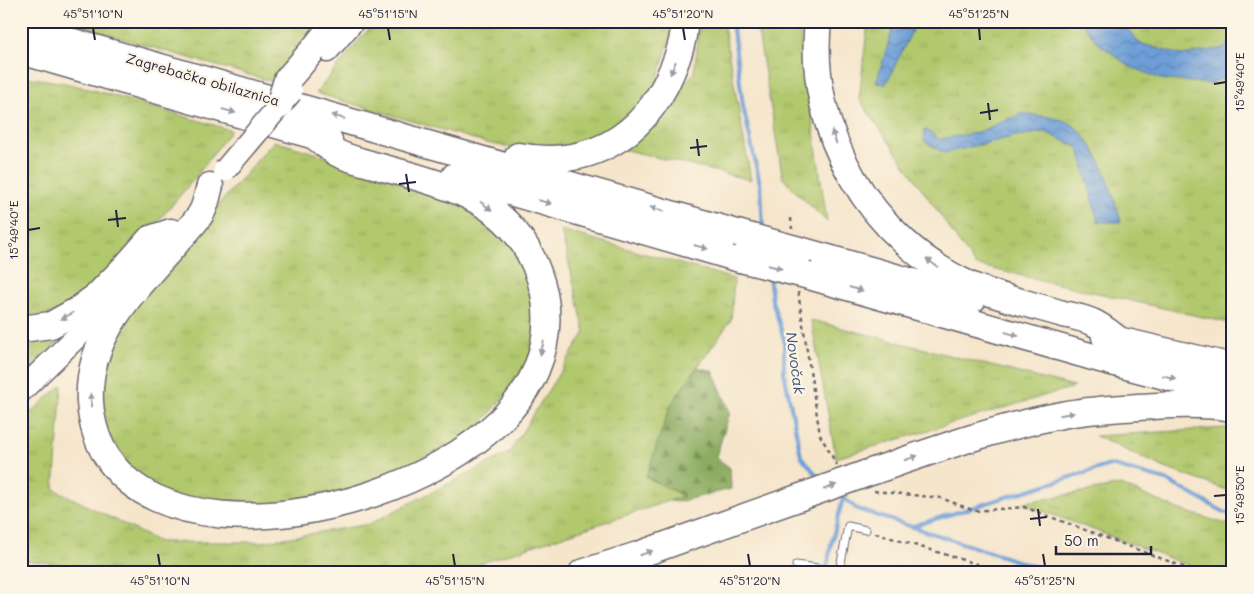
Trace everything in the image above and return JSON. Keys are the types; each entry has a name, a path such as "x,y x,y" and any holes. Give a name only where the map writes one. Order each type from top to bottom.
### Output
{"highway":[{"path":"60,21 100,38 180,61 202,78"},
{"path":"279,106 288,80 319,52 336,21"},
{"path":"385,130 424,130 488,149 534,159 550,160 588,154 615,142 634,128 663,91 678,56 684,21"},
{"path":"818,21 818,69 823,105 833,137 845,166 864,198 886,225 914,251 944,271 972,286 1000,296 1094,322 1120,341"},
{"name":"Zagrebačka obilaznica","path":"21,27 385,130 737,233 798,244 1120,341 1233,368"},
{"name":"Zagrebačka obilaznica","path":"21,51 740,259 803,280 1233,394"},
{"path":"21,68 58,74 152,101 182,98"},
{"path":"218,178 202,212 129,298 100,343 91,375 90,401 97,444 104,461 128,493 162,516 200,528 217,530 247,531 290,527 317,522 367,507 401,492 449,464 480,441 510,411 525,390 536,370 544,346 546,304 541,279 530,255 516,233 500,216 479,201 442,185 340,155 313,135"},
{"path":"21,329 51,325 78,310 97,296 129,264 150,239 171,232"},
{"path":"582,573 638,556 795,499 984,434 1062,415 1105,409 1160,405 1233,408"}],"main road":[{"path":"319,52 353,21"},
{"path":"21,391 50,365 94,320 279,106"}],"lane":[{"path":"796,565 838,571 848,526 866,530"}],"path":[{"path":"791,218 798,244"},
{"path":"803,280 820,435 835,463 879,493 941,498 975,510 1024,507 1200,573"},
{"path":"866,530 1006,573"}],"green space":[{"path":"74,21 328,21 274,82 130,41 83,26"},
{"path":"375,21 674,21 674,25 656,85 624,123 576,149 526,151 487,143 316,93"},
{"path":"700,21 723,21 751,180 622,149 694,73"},
{"path":"756,21 798,21 827,222 783,179"},
{"path":"868,21 1233,21 1233,324 975,265 859,99"},
{"path":"21,76 65,83 100,92 231,130 195,178 125,260 77,304 21,324"},
{"path":"274,141 449,193 499,225 529,270 536,337 526,371 474,432 315,514 150,499 101,422 102,361 136,300"},
{"path":"561,230 734,279 731,320 670,406 647,477 684,496 451,573 147,573 21,560 21,421 62,385 54,489 159,542 261,542 369,524 509,453 585,332"},
{"path":"811,320 1074,387 836,458"},
{"path":"75,325 21,379 21,338"},
{"path":"697,367 713,371 730,412 716,457 730,468 731,489 677,502 670,501 684,496 646,477 670,406"},
{"path":"1233,429 1233,492 1165,468 1095,436"},
{"path":"1121,485 1180,510 1233,526 1233,573 1209,573 1021,503"}],"water":[{"path":"895,21 917,21 886,84 876,83"},
{"path":"1081,21 1121,21 1139,43 1181,55 1226,48 1233,36 1233,73 1210,84 1161,79 1129,66 1097,42"},
{"path":"1023,113 1065,121 1086,138 1102,165 1121,222 1098,222 1079,148 1045,132 1017,136 944,153 924,141 925,129 939,139 976,133"}],"waterway":[{"name":"Novočak","path":"732,21 743,106 761,188 763,230"},
{"name":"Novočak","path":"769,276 772,300 784,339 784,372 801,456 820,479"},
{"path":"913,526 1110,465 1166,480 1224,512 1233,515"},
{"name":"Novočak","path":"839,494 857,509 1054,573"},
{"path":"826,573 843,498"}]}
